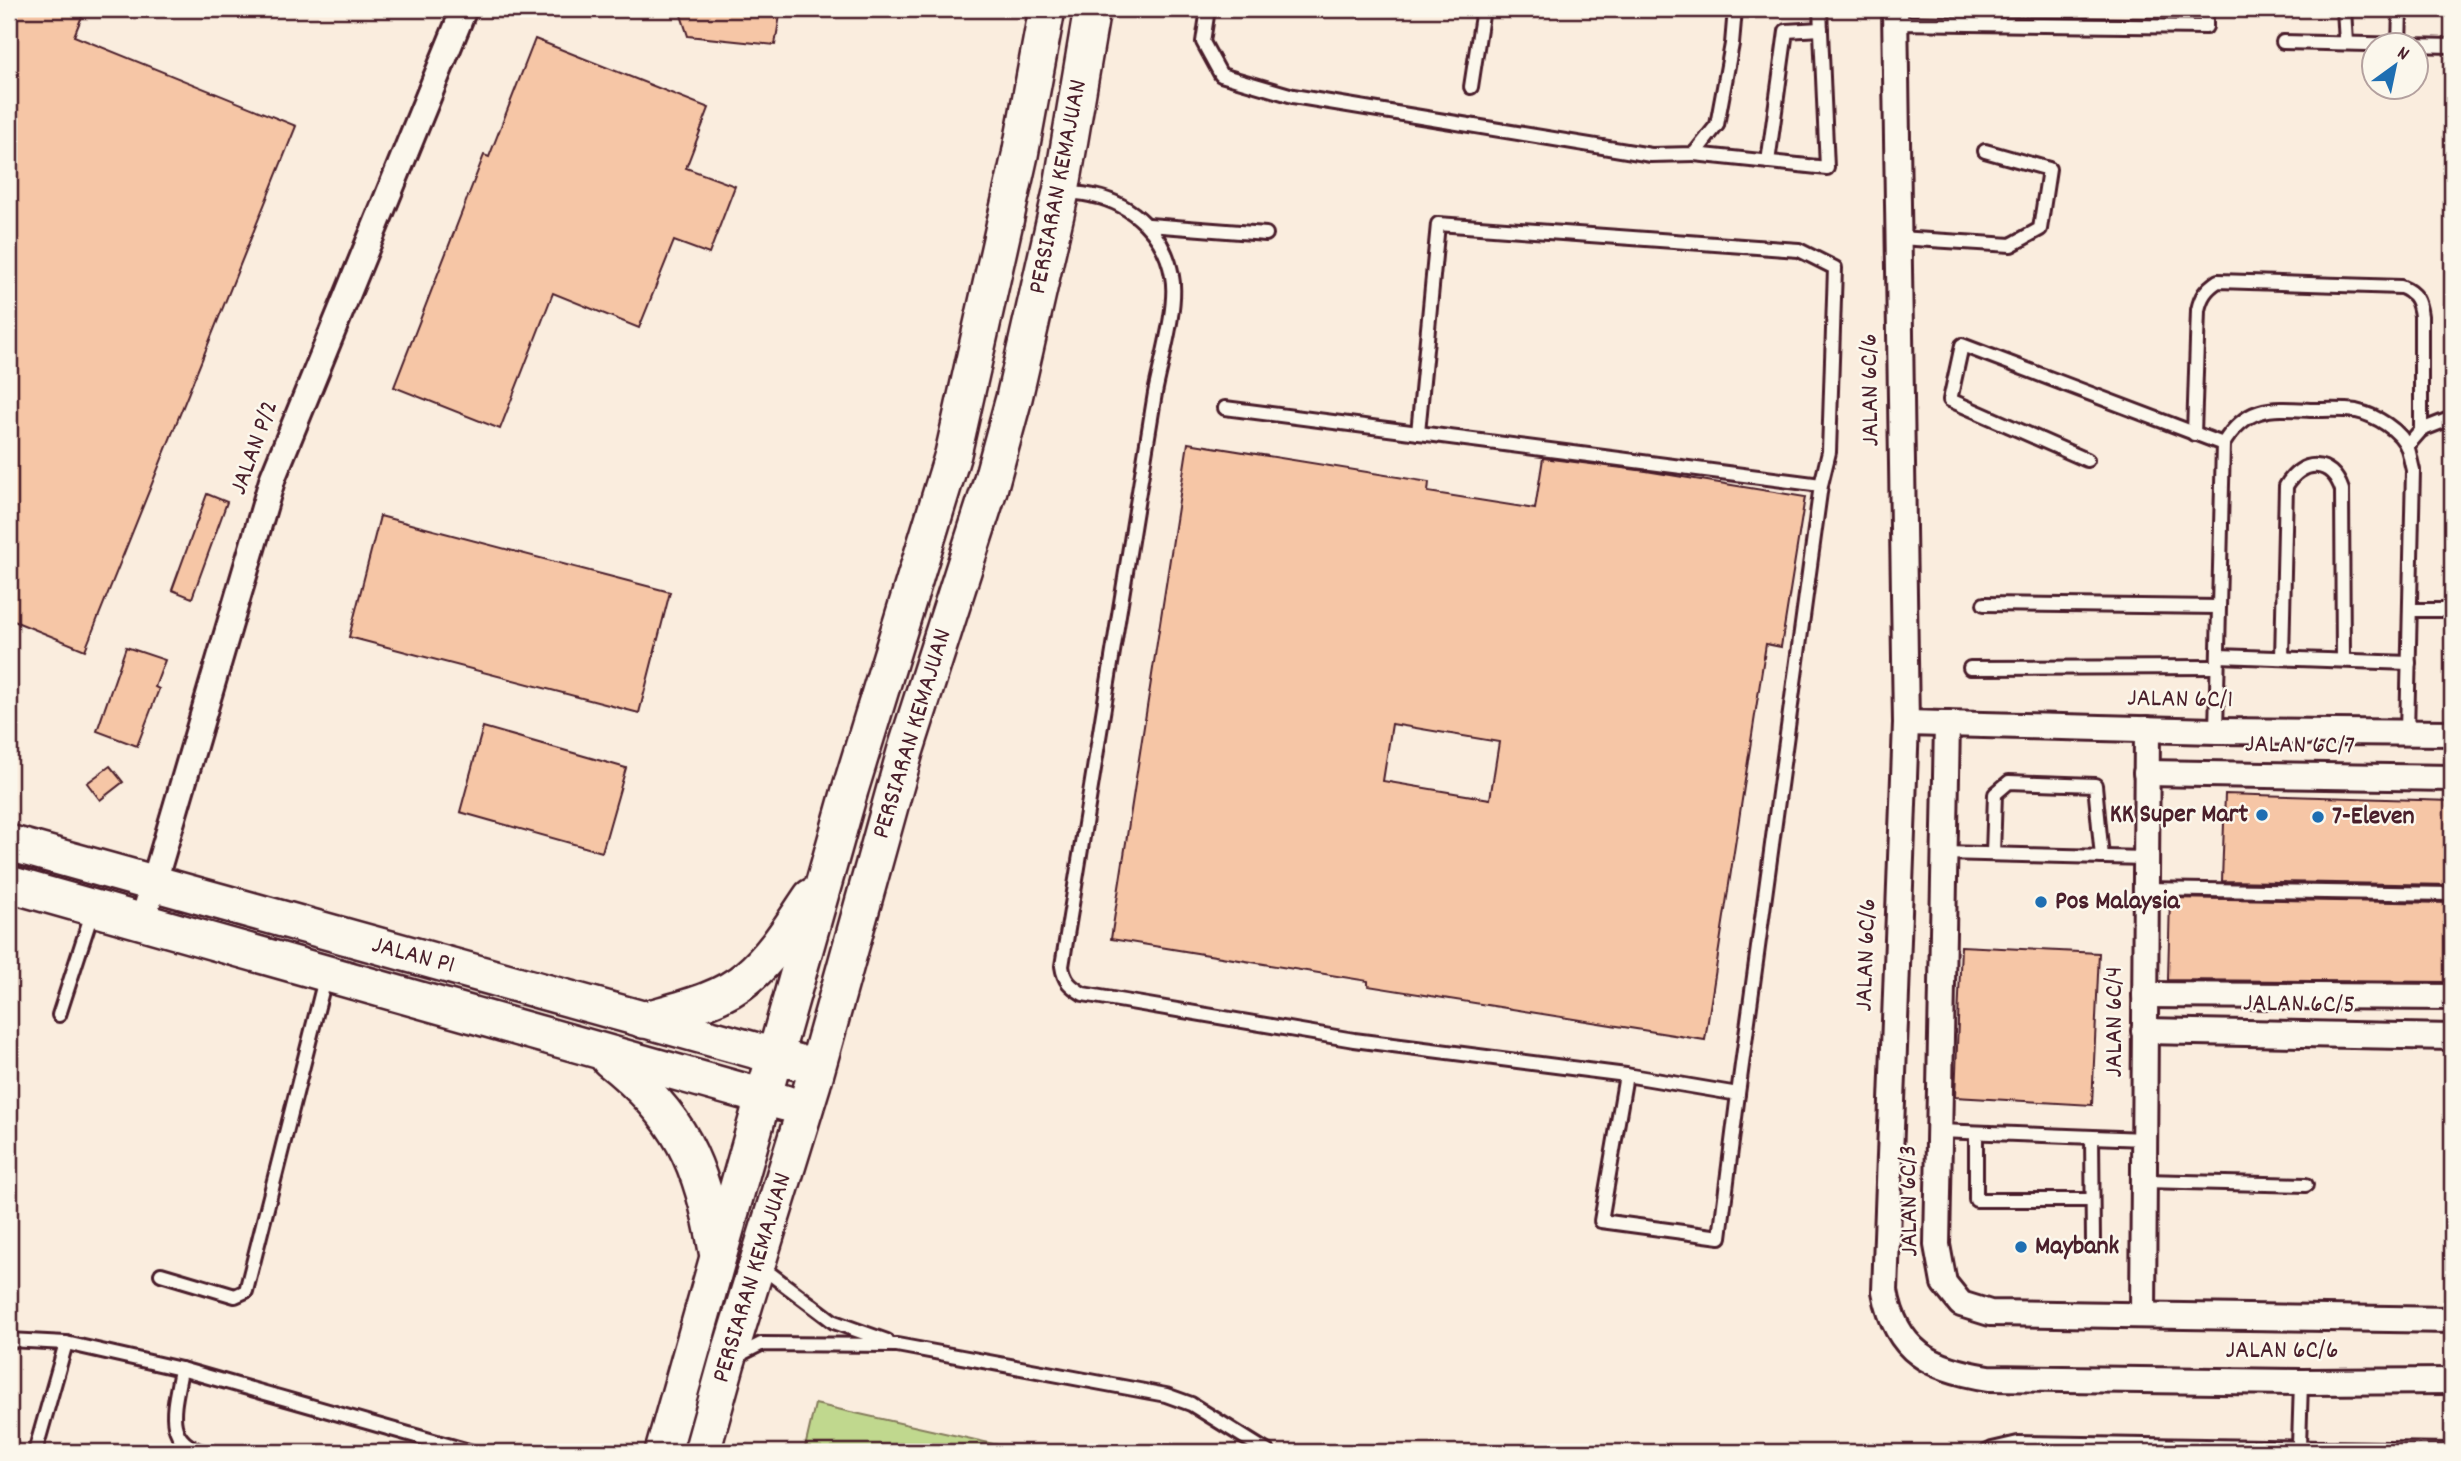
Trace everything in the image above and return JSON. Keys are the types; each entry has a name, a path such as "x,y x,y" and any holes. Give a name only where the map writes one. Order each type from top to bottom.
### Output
{"main road":[{"name":"PERSIARAN KEMAJUAN","path":"663,1452 828,870 953,454 1020,155 1047,9"},
{"name":"PERSIARAN KEMAJUAN","path":"702,1452 818,1068 905,752 993,477 1061,192 1092,9"},
{"name":"JALAN P1","path":"9,843 818,1068"},
{"path":"643,1020 705,1000 746,979 775,949 828,870"},
{"name":"JALAN P1","path":"9,884 806,1109"},
{"path":"599,1051 635,1080 658,1104 690,1154 705,1191 718,1261"}],"street":[{"name":"JALAN P/2","path":"142,923 273,477 464,9"},
{"name":"JALAN 6C/6","path":"1895,16 1906,723 1885,1291 1889,1316 1903,1339 1926,1360 1957,1373 1989,1378 2452,1381"},
{"name":"JALAN 6C/1","path":"1906,723 2216,731 2452,733"},
{"name":"JALAN 6C/3","path":"1947,724 1937,1245 1944,1283 1961,1304 1990,1313 2452,1320"},
{"name":"JALAN 6C/4","path":"2143,1315 2147,729"},
{"name":"JALAN 6C/7","path":"2146,774 2452,778"},
{"name":"JALAN 6C/5","path":"2145,995 2452,997"},
{"name":"JALAN 6C/5","path":"2144,1031 2452,1037"}],"lane":[{"path":"1208,9 1203,41 1221,75 1293,96 1651,155 1694,155 1826,168 1819,9"},
{"path":"1471,87 1483,9"},
{"path":"1694,155 1717,125 1732,44 1735,9"},
{"path":"1895,16 2206,27 2206,9"},
{"path":"2344,9 2346,43"},
{"path":"2399,32 2400,9"},
{"path":"1768,162 1786,31 1821,29"},
{"path":"2283,42 2360,44"},
{"path":"2430,46 2452,46"},
{"path":"1899,239 2011,245 2040,229 2049,169 1985,151"},
{"path":"1061,192 1095,196 1127,209 1149,225 1173,276 1171,310 1155,393 1062,966 1064,978 1083,994 1353,1040 1626,1075 1738,1094"},
{"path":"1418,433 1438,224 1799,250 1835,268 1829,452 1821,485 1720,1237 1601,1222 1626,1075"},
{"path":"1149,225 1266,234"},
{"path":"2194,434 2198,310 2207,289 2218,281 2401,287 2412,292 2420,303 2421,316 2421,430"},
{"path":"2087,460 1950,400 1962,345 2223,444"},
{"path":"1225,408 1821,485"},
{"path":"2216,731 2223,444 2233,428 2245,418 2261,410 2276,409 2356,411 2375,418 2392,429 2407,446 2413,470 2407,733"},
{"path":"2407,446 2421,430 2452,418"},
{"path":"2282,658 2286,486 2292,475 2303,467 2315,465 2338,478 2342,490 2343,660"},
{"path":"1984,604 2218,607"},
{"path":"2410,610 2452,610"},
{"path":"1970,668 2282,658 2409,663"},
{"path":"1993,854 1995,794 2009,782 2095,785 2102,857"},
{"path":"1944,853 2146,858"},
{"path":"2146,889 2452,894"},
{"path":"59,1015 93,909"},
{"path":"161,1274 235,1296 246,1291 326,974"},
{"path":"1939,1131 2144,1139"},
{"path":"1976,1133 1976,1200 2092,1200"},
{"path":"2092,1137 2093,1241"},
{"path":"2144,1181 2306,1185"},
{"path":"757,1264 834,1322 897,1345 1166,1395 1191,1404 1268,1452"},
{"path":"9,1340 66,1343 181,1369 471,1452"},
{"path":"35,1452 66,1343"},
{"path":"727,1362 761,1344 897,1345"},
{"path":"181,1369 174,1421 176,1432 184,1443 204,1452"},
{"path":"2299,1446 2301,1382"},
{"path":"1986,1452 2018,1443 2452,1450"}],"green space":[{"path":"815,1404 1029,1452 804,1452"}],"building":[{"path":"9,9 85,9 74,36 296,126 85,650 9,619 9,281 16,264 9,262"},
{"path":"679,9 781,9 775,45 688,36"},
{"path":"535,39 709,108 686,168 735,186 709,254 674,241 639,328 553,293 500,429 394,387 484,155 489,157"},
{"path":"1188,443 1429,482 1428,492 1535,509 1543,458 1646,471 1805,497 1781,647 1766,644 1705,1040 1368,986 1368,981 1111,939","holes":["1392,724 1499,742 1490,799 1383,781"]},
{"path":"207,494 227,502 192,598 172,590"},
{"path":"380,516 670,592 639,713 349,637"},
{"path":"126,647 165,660 155,687 159,689 137,746 97,731"},
{"path":"483,727 626,768 602,852 460,812"},
{"path":"110,766 123,782 100,800 87,783"},
{"path":"2225,794 2452,801 2452,885 2222,881"},
{"path":"2170,898 2452,903 2452,982 2168,980"},
{"path":"1961,946 2099,953 2092,1105 1955,1097"}],"place":[{"name":"KK Super Mart","path":"2262,815"},
{"name":"7-Eleven","path":"2318,817"},
{"name":"Pos Malaysia","path":"2041,902"},
{"name":"Maybank","path":"2021,1247"}]}
